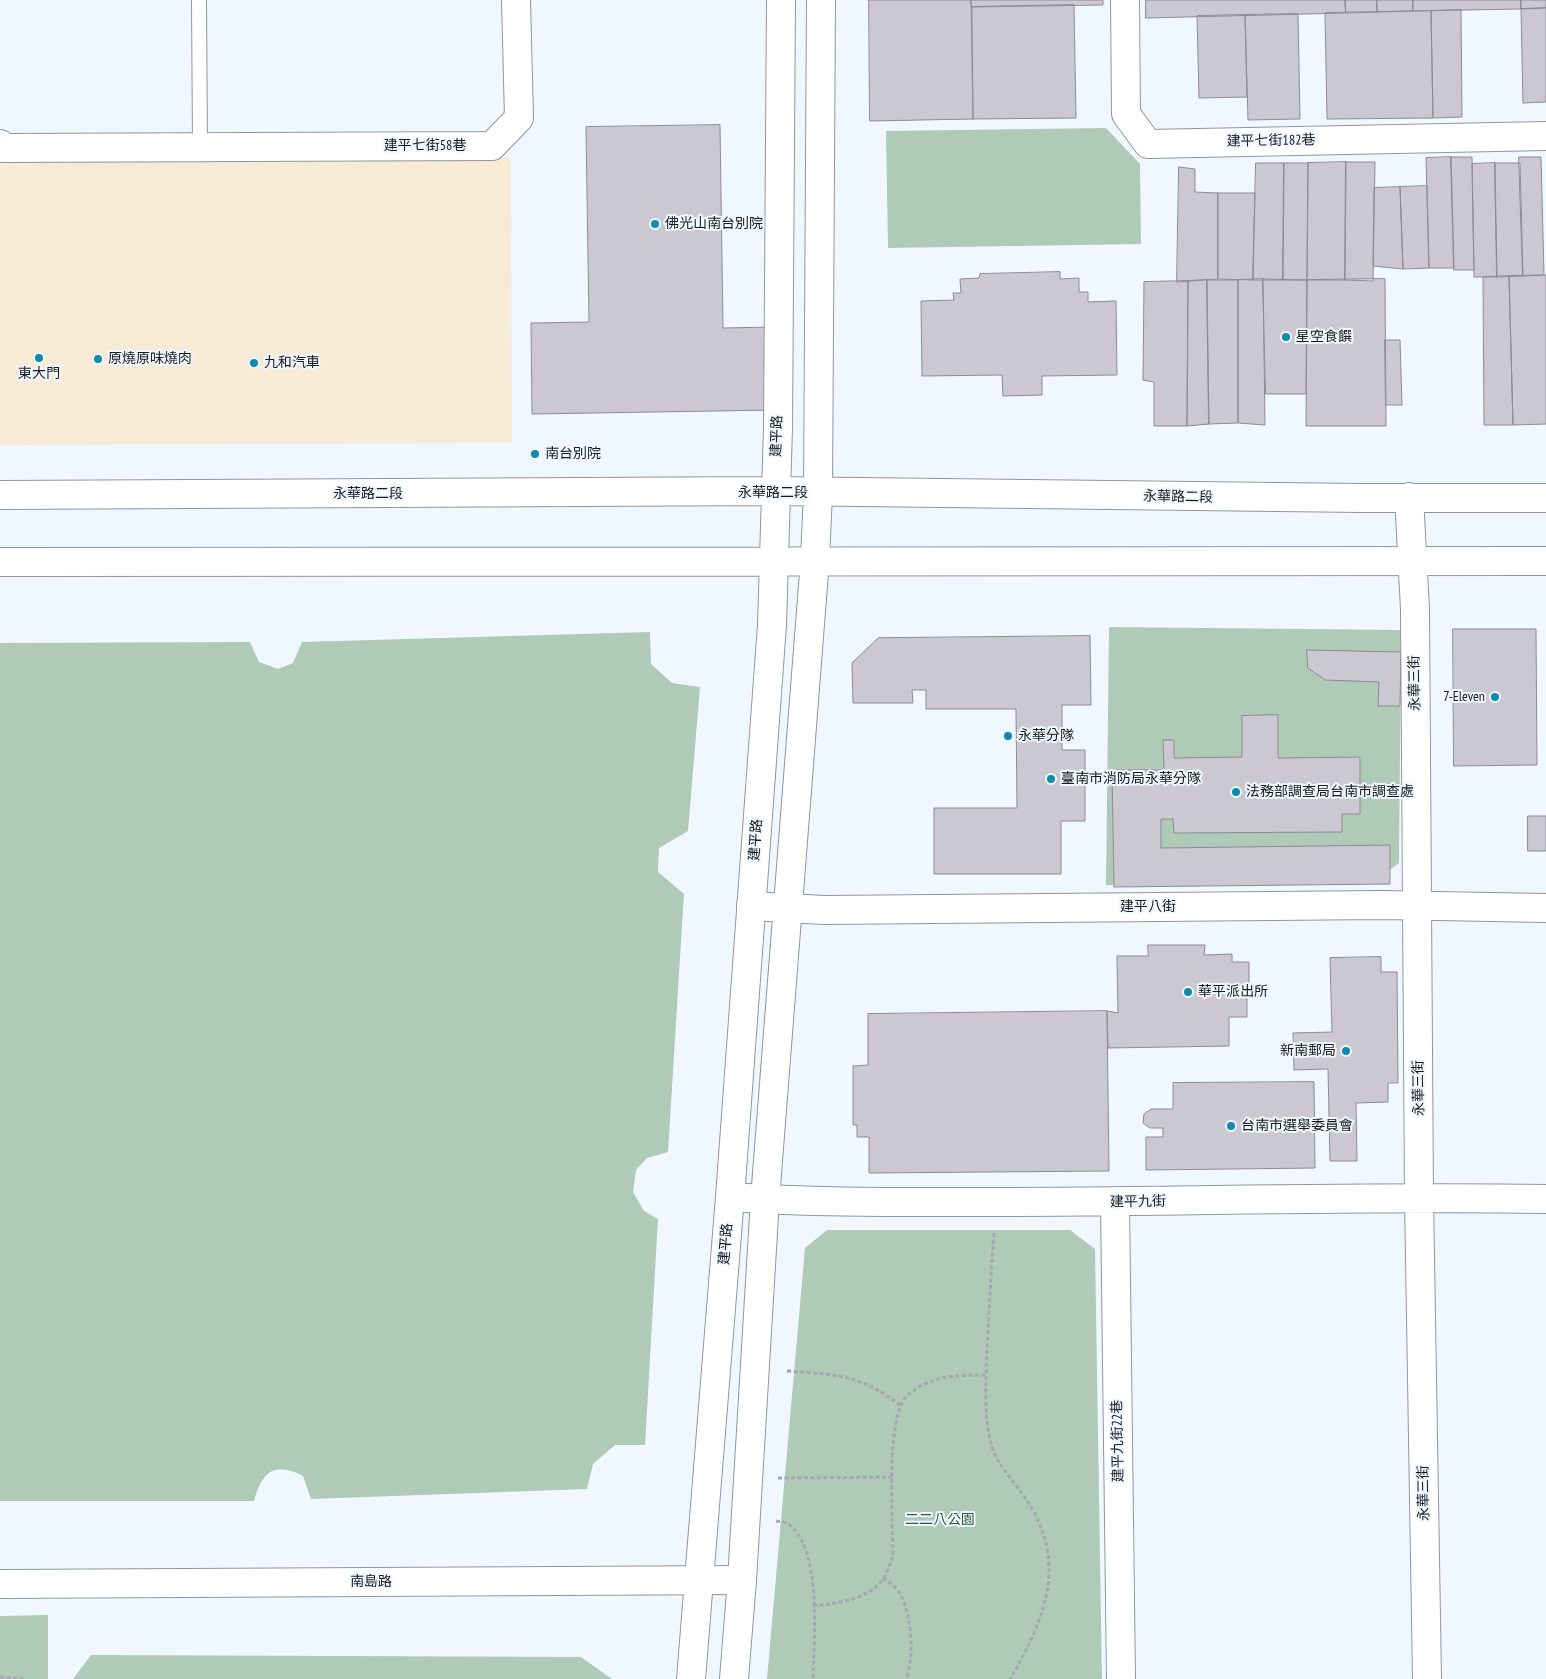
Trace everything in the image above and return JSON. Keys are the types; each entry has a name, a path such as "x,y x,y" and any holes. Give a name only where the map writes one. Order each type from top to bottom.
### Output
{"street":[{"name":"建平七街58巷","path":"0,144 4,148 492,146 519,118 516,0"},
{"name":"建平路","path":"691,1679 730,1197 772,626 778,428 781,0"},
{"path":"734,1679 742,1580 765,1199 815,560 818,493 821,0"},
{"name":"建平七街182巷","path":"1125,0 1126,114 1148,144 1546,136"},
{"name":"永華路二段","path":"0,495 775,492 1546,498"},
{"name":"永華三街","path":"1409,498 1412,562 1418,906 1419,1198 1427,1679"},
{"path":"0,562 1546,561"},
{"name":"建平八街","path":"751,906 787,909 1418,906 1546,908"},
{"name":"建平九街","path":"730,1197 800,1202 1115,1202 1419,1198 1546,1199"},
{"name":"建平九街22巷","path":"1115,1202 1121,1679"},
{"name":"南島路","path":"0,1584 742,1580"}],"lane":[{"path":"199,0 200,147"}],"path":[{"path":"994,1232 986,1376 986,1414 994,1457 1038,1516 1049,1553 1050,1579 1039,1623 1010,1679"},
{"path":"787,1371 854,1378 872,1385 901,1406"},
{"path":"813,1606 830,1604 859,1596 878,1585 893,1557 893,1440 897,1412 906,1396 930,1381 955,1375 986,1376"},
{"path":"777,1478 892,1477"},
{"path":"774,1520 789,1524 800,1536 807,1552 813,1606 813,1679"},
{"path":"883,1578 896,1588 903,1602 909,1622 912,1648 910,1670 906,1679"},
{"path":"0,1678 26,1679"}],"shaded area":[{"path":"511,158 512,443 0,445 0,160"}],"green space":[{"path":"1106,128 1140,164 1141,244 888,248 886,131"},
{"path":"1109,627 1401,630 1399,863 1370,884 1106,885"},
{"path":"650,632 651,664 672,683 700,687 688,831 659,848 658,872 684,894 668,1152 647,1158 636,1170 633,1192 644,1211 658,1219 645,1445 615,1445 593,1464 587,1489 311,1499 303,1476 293,1472 277,1470 265,1476 254,1501 0,1501 0,643 250,642 259,662 278,669 293,663 302,642"},
{"name":"二二八公園","path":"827,1230 1070,1230 1095,1249 1102,1679 767,1679 805,1248"},
{"path":"48,1615 48,1679 0,1679 0,1616"},
{"path":"91,1655 581,1657 612,1679 73,1679"}],"building":[{"path":"869,0 971,0 973,119 870,121"},
{"path":"971,0 1103,0 1103,5 972,7"},
{"path":"1146,0 1345,0 1346,13 1146,18"},
{"path":"1345,0 1377,0 1377,12 1346,13"},
{"path":"1377,0 1413,0 1413,11 1377,12"},
{"path":"1413,0 1521,0 1521,9 1413,11"},
{"path":"1521,0 1546,0 1546,8 1521,9"},
{"path":"1074,5 1076,118 973,119 972,7"},
{"path":"1546,8 1546,102 1523,103 1521,9"},
{"path":"1461,10 1462,117 1433,118 1431,11"},
{"path":"1431,11 1433,118 1327,119 1325,13"},
{"path":"1298,14 1300,119 1248,120 1245,15"},
{"path":"1245,15 1247,97 1199,98 1197,16"},
{"name":"佛光山南台別院","path":"720,125 723,328 773,327 774,410 532,414 531,323 589,322 586,127"},
{"path":"1451,157 1472,157 1474,270 1454,270"},
{"path":"1451,157 1454,268 1429,268 1426,158"},
{"path":"1519,157 1541,157 1544,275 1523,276"},
{"path":"1346,162 1375,162 1373,281 1345,280"},
{"path":"1346,162 1345,280 1307,280 1308,163"},
{"path":"1256,163 1284,163 1283,280 1253,280"},
{"path":"1284,163 1308,163 1307,280 1283,280"},
{"path":"1495,163 1520,163 1523,276 1497,277"},
{"path":"1495,163 1497,277 1474,277 1472,164"},
{"path":"1179,167 1195,169 1195,192 1218,193 1218,279 1177,282"},
{"path":"1427,186 1429,268 1403,269 1400,187"},
{"path":"1400,187 1403,269 1373,266 1374,188"},
{"path":"1218,193 1255,193 1253,280 1218,279"},
{"path":"1060,272 1060,279 1079,278 1079,292 1088,292 1088,302 1116,301 1117,375 1042,376 1042,395 1003,396 1002,375 922,376 921,301 954,300 953,293 961,293 960,279 979,278 980,274"},
{"path":"1546,275 1546,424 1513,425 1509,276"},
{"path":"1509,276 1513,425 1484,425 1483,277"},
{"name":"星空食饌","path":"1263,279 1307,280 1306,394 1266,394"},
{"path":"1263,279 1265,425 1238,423 1238,280"},
{"path":"1385,279 1386,426 1306,426 1307,280"},
{"path":"1207,280 1238,280 1238,423 1209,424"},
{"path":"1207,280 1209,424 1187,426 1188,281"},
{"path":"1188,281 1187,426 1154,426 1154,382 1143,380 1144,282"},
{"path":"1385,340 1400,340 1402,405 1386,405"},
{"name":"7-Eleven","path":"1453,629 1536,629 1537,765 1454,766"},
{"name":"臺南市消防局永華分隊","path":"1090,636 1091,705 1062,705 1062,750 1085,750 1085,821 1061,821 1061,874 934,874 934,808 1017,808 1016,709 926,709 926,690 912,690 913,703 853,703 852,663 878,638"},
{"path":"1307,650 1401,652 1400,706 1378,706 1379,682 1325,680 1308,668"},
{"name":"法務部調查局台南市調查處","path":"1278,715 1278,758 1360,757 1360,814 1342,814 1342,832 1174,833 1173,819 1161,819 1161,848 1390,845 1390,884 1114,887 1112,770 1164,770 1163,740 1174,740 1174,758 1242,757 1242,716"},
{"path":"1528,816 1546,816 1546,851 1528,851"},
{"name":"華平派出所","path":"1148,945 1205,945 1204,955 1232,954 1232,962 1249,962 1249,987 1259,987 1259,997 1247,997 1247,1017 1229,1017 1229,1046 1108,1048 1107,1011 1118,1013 1117,956 1148,956"},
{"name":"新南郵局","path":"1381,957 1381,972 1397,972 1398,1083 1388,1083 1388,1102 1356,1103 1357,1161 1330,1161 1328,1069 1294,1070 1293,1033 1332,1032 1330,958"},
{"path":"1107,1011 1109,1171 869,1173 869,1137 857,1137 857,1125 853,1125 853,1066 868,1065 868,1014"},
{"name":"台南市選舉委員會","path":"1314,1082 1315,1168 1146,1170 1146,1137 1163,1137 1163,1128 1150,1128 1143,1123 1144,1114 1151,1109 1173,1109 1173,1083"}],"place":[{"name":"佛光山南台別院","path":"655,224"},
{"name":"星空食饌","path":"1286,337"},
{"name":"東大門","path":"39,358"},
{"name":"原燒原味燒肉","path":"98,359"},
{"name":"九和汽車","path":"254,363"},
{"name":"南台別院","path":"535,454"},
{"name":"7-Eleven","path":"1495,697"},
{"name":"永華分隊","path":"1008,736"},
{"name":"臺南市消防局永華分隊","path":"1051,779"},
{"name":"法務部調查局台南市調查處","path":"1236,792"},
{"name":"華平派出所","path":"1188,992"},
{"name":"新南郵局","path":"1346,1051"},
{"name":"台南市選舉委員會","path":"1231,1126"}]}
